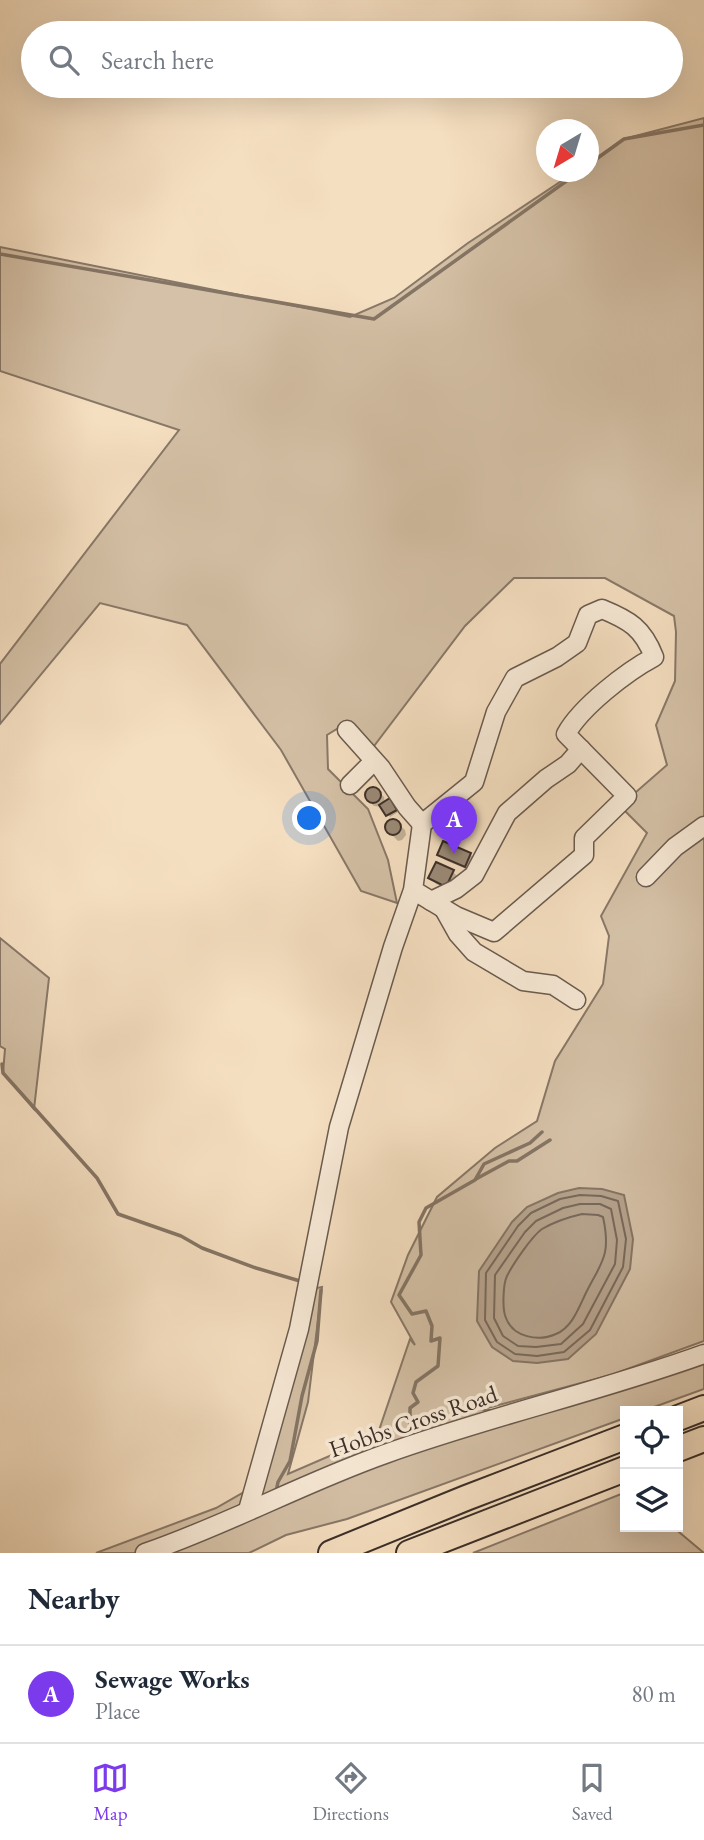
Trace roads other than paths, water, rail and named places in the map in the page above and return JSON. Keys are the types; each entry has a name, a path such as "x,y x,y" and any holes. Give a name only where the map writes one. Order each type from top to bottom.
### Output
{"highway":[{"path":"683,1416 704,1408"},
{"path":"683,1446 704,1438"},
{"path":"331,1553 466,1497 620,1439"},
{"path":"409,1553 620,1471"}],"street":[{"path":"248,1510 299,1329 339,1127 412,890 422,824 474,782 496,712 514,678 557,657 577,643 588,615 602,609 625,619 647,638 654,657 635,667 574,719 566,734 627,796 584,838 584,855 494,932 412,890"},
{"path":"346,730 374,761 422,824"},
{"path":"438,905 474,875 507,813 568,764 581,749"},
{"path":"350,785 374,761"},
{"path":"646,877 663,859 704,826"},
{"path":"438,905 474,952 523,981 553,985 576,1000"},
{"name":"Hobbs Cross Road","path":"145,1553 385,1454 704,1354"}],"water":[{"path":"579,1188 602,1189 624,1195 633,1239 630,1269 596,1334 568,1359 537,1363 513,1361 492,1347 477,1321 479,1271 512,1222 527,1207 558,1193"}],"waterway":[{"path":"599,157 624,139 704,125"},
{"path":"0,254 374,319 565,182"},
{"path":"2,1064 3,1073 97,1178 118,1214 181,1236 202,1248 256,1268 300,1281"},
{"path":"410,1427 410,1408 418,1402 413,1393 416,1382 438,1366 440,1338 431,1341 432,1326 426,1311 412,1314 399,1295 421,1255 419,1222 426,1208 475,1180 484,1164 530,1143 542,1132"},
{"path":"476,1179 509,1161 517,1161 550,1140"},
{"path":"276,1492 278,1482 290,1461 302,1396 317,1341 321,1290"}],"place":[{"name":"Sewage Works","path":"454,854"}]}
